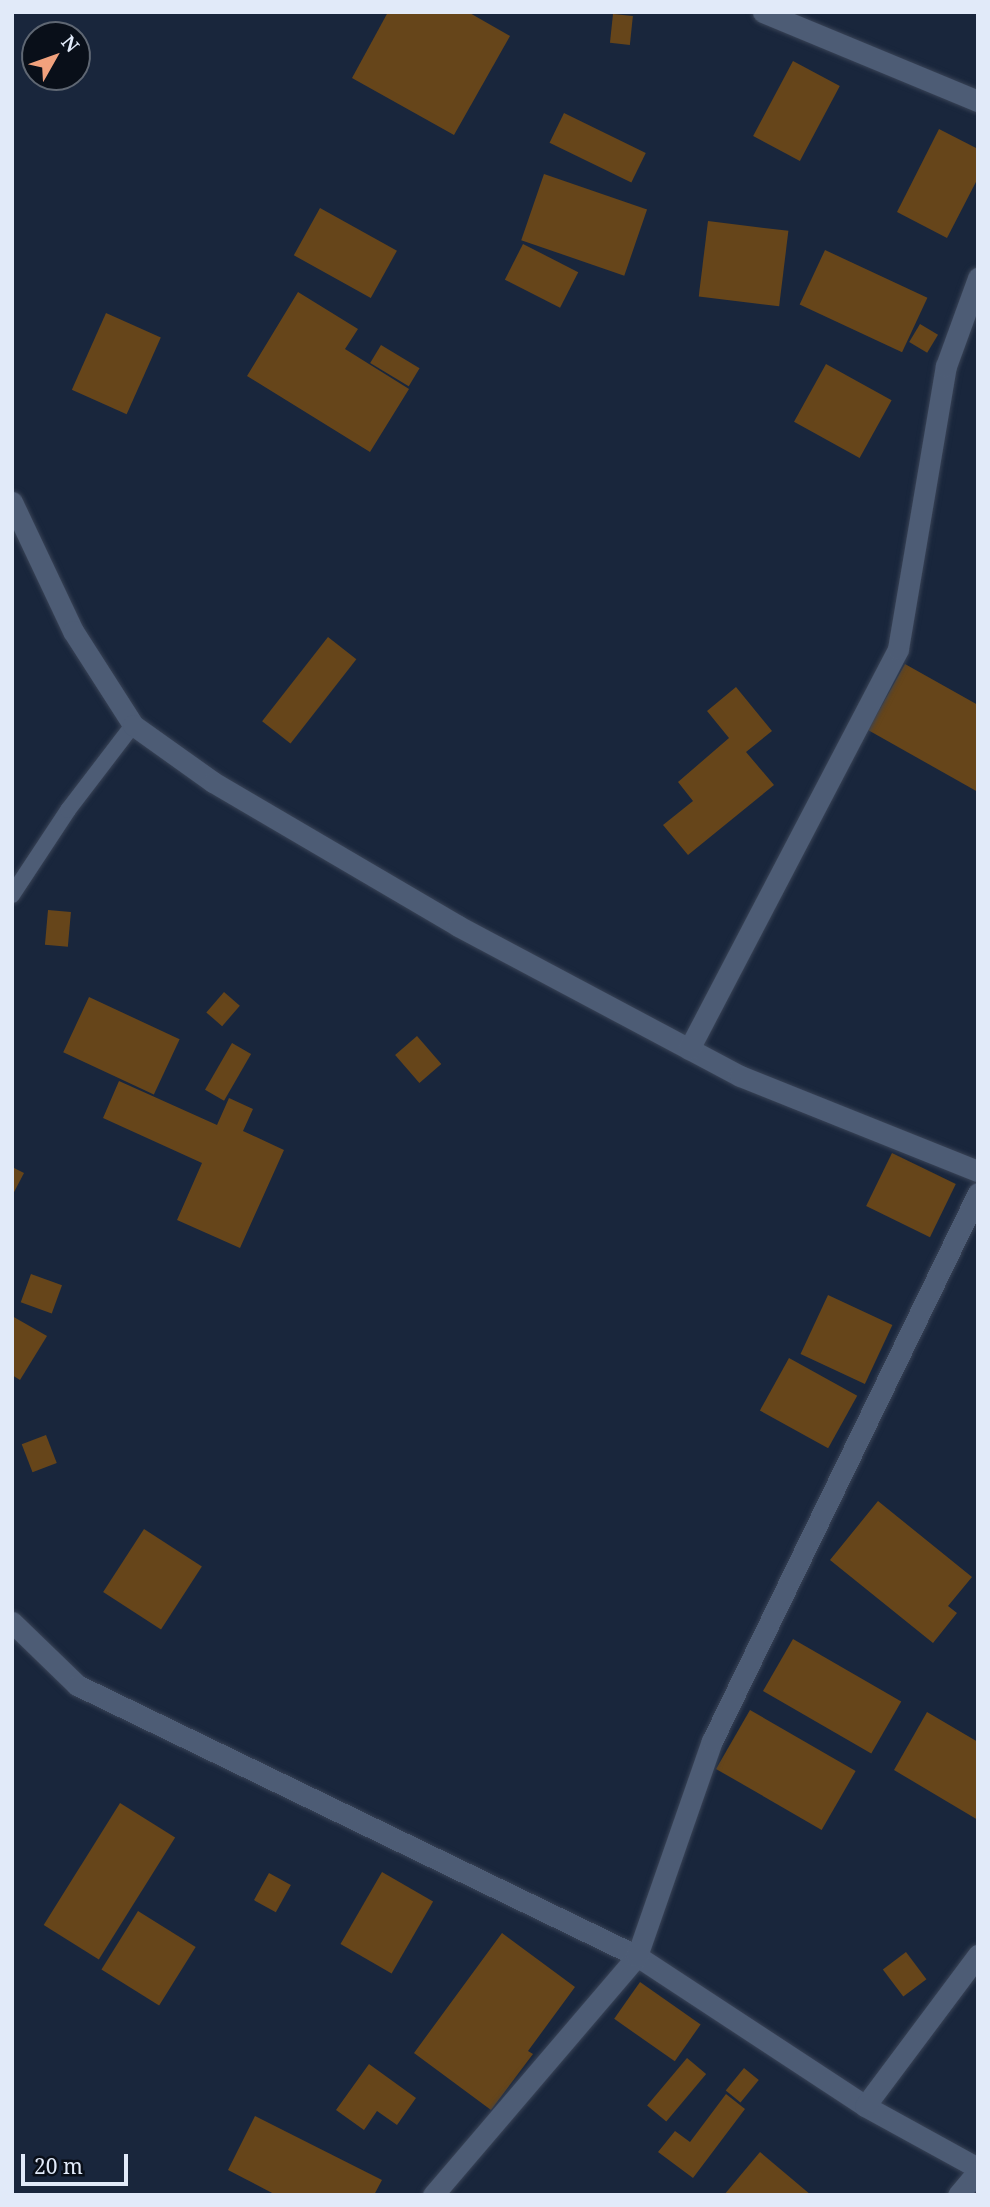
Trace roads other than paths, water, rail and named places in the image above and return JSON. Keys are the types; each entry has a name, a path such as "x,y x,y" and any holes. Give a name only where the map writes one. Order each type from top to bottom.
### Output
{"street":[{"path":"763,12 978,101"},
{"path":"689,1049 898,649 946,366 978,278"},
{"path":"12,502 73,631 132,725 213,782 457,926 740,1076 978,1171"},
{"path":"433,2195 637,1956 712,1741 978,1193"},
{"path":"12,1622 77,1685 637,1956 865,2106 978,2170 958,2195"},
{"path":"865,2106 978,1955"}],"lane":[{"path":"12,895 68,810 132,725"}]}
